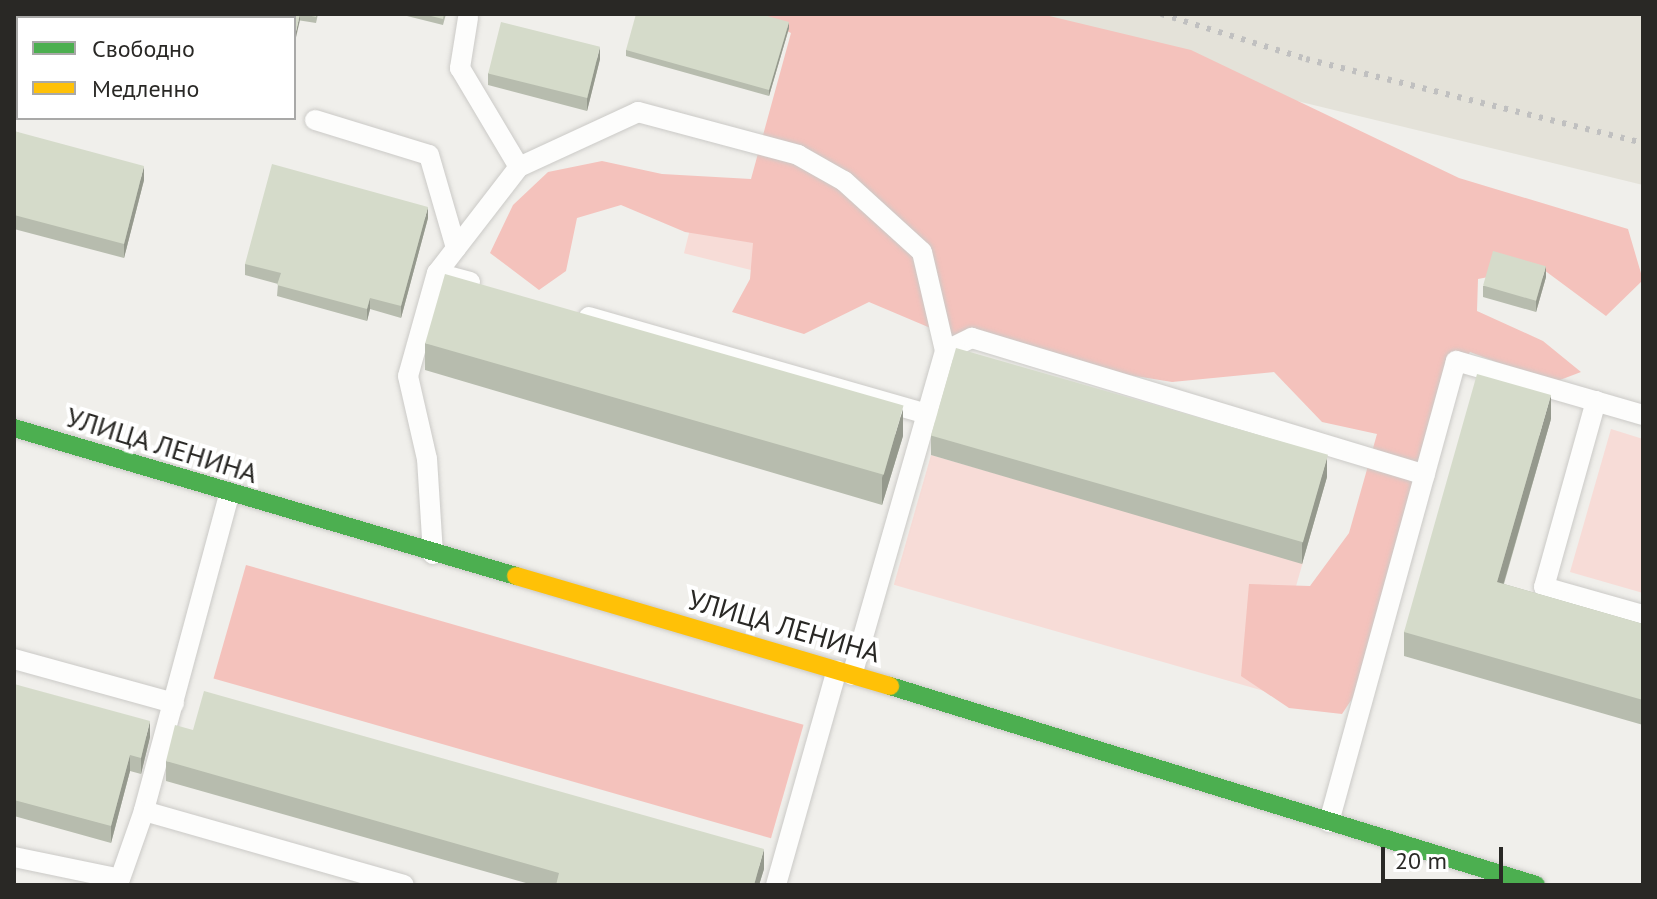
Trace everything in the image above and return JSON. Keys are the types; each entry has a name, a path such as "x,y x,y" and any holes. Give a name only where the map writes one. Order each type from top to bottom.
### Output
{"main road":[{"name":"УЛИЦА ЛЕНИНА","path":"14,428 229,495 844,673 1329,822 1513,882 1536,885"}],"lane":[{"path":"468,18 460,68 519,167"},
{"path":"433,554 427,459 408,376 437,273 519,167 638,112 798,155 844,181 922,252 945,351 928,414 776,885"},
{"path":"315,120 429,155 456,248"},
{"path":"437,273 499,290"},
{"path":"575,312 928,414"},
{"path":"945,351 972,338 1425,475"},
{"path":"1329,822 1456,361 1643,415"},
{"path":"1596,401 1544,587 1643,615"},
{"path":"14,857 120,879 144,811 229,495"},
{"path":"14,659 174,703"},
{"path":"144,811 404,885"}],"shaded area":[{"path":"751,14 1041,14 1191,50 1459,178 1628,229 1643,280 1606,316 1540,267 1478,279 1477,311 1543,341 1581,372 1552,383 1470,352 1434,406 1370,672 1342,714 1289,708 1241,676 1249,584 1310,586 1349,533 1377,434 1322,422 1274,372 1172,382 1049,362 947,335 869,302 804,334 732,312 750,279 753,243 685,232 621,205 577,218 566,271 539,290 490,253 513,205 548,172 602,161 662,174 751,179 791,33"},
{"path":"939,14 1643,14 1643,185"},
{"path":"698,197 807,224 793,280 684,253"},
{"path":"1611,429 1643,439 1643,593 1570,572"},
{"path":"931,455 1303,562 1266,691 894,585"},
{"path":"246,565 804,725 771,838 213,678"}],"building":[{"path":"300,14 296,31 296,16 258,16"},
{"path":"423,14 444,14 443,19"},
{"path":"636,14 760,14 789,22 769,90 626,50"},
{"path":"501,22 600,47 587,98 488,73"},
{"path":"14,131 144,166 124,244 14,215"},
{"path":"272,164 428,207 401,306 370,298 367,309 277,285 281,273 245,264"},
{"path":"1493,251 1546,266 1536,301 1483,286"},
{"path":"445,274 904,405 884,475 425,343"},
{"path":"956,348 1328,455 1303,542 931,435"},
{"path":"1477,374 1551,395 1497,582 1643,624 1643,700 1404,632"},
{"path":"14,684 150,721 141,758 130,755 111,826 14,800"},
{"path":"204,691 764,849 754,885 556,885 559,873 166,761 175,725 193,730"}],"railway":[{"path":"1161,14 1306,59 1643,143"}],"traffic: fast":[{"path":"14,428 516,576"},
{"path":"890,686 1536,885"}],"traffic: slow":[{"path":"516,576 890,686"}]}
